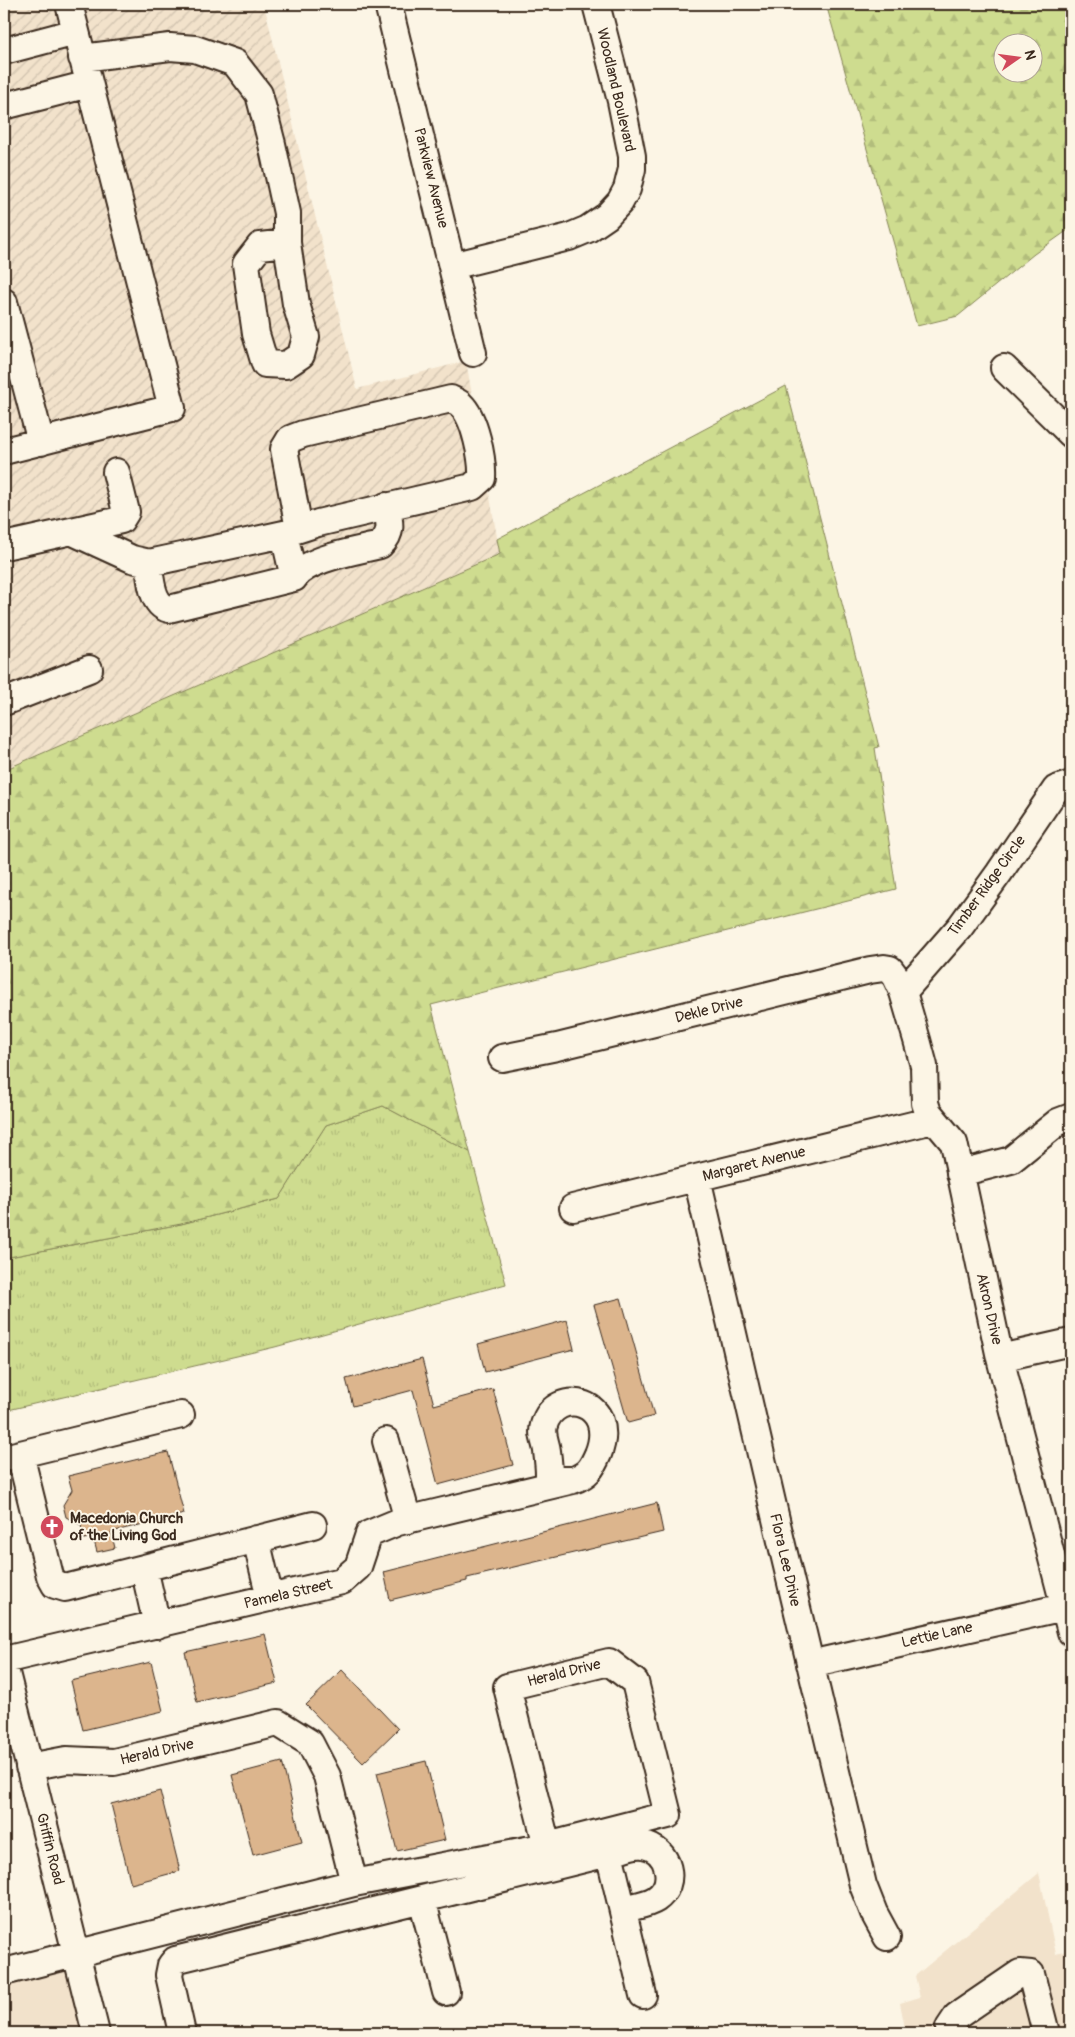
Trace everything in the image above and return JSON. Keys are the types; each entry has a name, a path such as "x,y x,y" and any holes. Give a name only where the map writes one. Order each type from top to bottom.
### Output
{"street":[{"path":"4,451 172,408 69,4"},
{"name":"Parkview Avenue","path":"388,4 473,353"},
{"name":"Woodland Boulevard","path":"452,266 569,238 606,216 620,202 627,188 632,170 632,156 621,101 596,4"},
{"path":"4,51 76,32"},
{"path":"82,58 170,47 195,49 235,63 259,94 287,213 287,243"},
{"path":"4,106 89,84"},
{"path":"4,302 41,442"},
{"path":"1004,368 1071,434"},
{"path":"71,531 132,558 149,563 291,532 386,506 472,487 482,478 483,465 470,416 461,404 451,399 444,400 303,434 290,439 284,449 291,532 294,578"},
{"path":"4,546 121,520 126,512 116,472"},
{"path":"149,563 151,582 159,604 169,609 294,578 299,571 317,562 380,544 387,538 391,526 386,506"},
{"path":"4,702 89,669"},
{"name":"Timber Ridge Circle","path":"903,992 960,926 999,874 1056,789 1071,784"},
{"name":"Dekle Drive","path":"502,1058 557,1047 870,970 890,969 903,992"},
{"name":"Akron Drive","path":"903,992 924,1066 925,1103 928,1112 954,1143 1000,1358 1068,1617"},
{"path":"960,1173 1012,1160 1058,1122 1071,1117"},
{"name":"Margaret Avenue","path":"573,1208 934,1120"},
{"name":"Flora Lee Drive","path":"697,1178 863,1885 874,1913 887,1937"},
{"path":"1000,1358 1071,1342"},
{"path":"181,1415 12,1456 50,1576 55,1585 65,1588 313,1525"},
{"path":"386,1441 408,1520"},
{"name":"Pamela Street","path":"4,1660 342,1581 358,1567 369,1534 408,1520 573,1480"},
{"path":"256,1539 270,1598"},
{"path":"144,1568 157,1625"},
{"name":"Lettie Lane","path":"810,1664 1068,1617"},
{"name":"Herald Drive","path":"4,1972 77,1955 354,1883 546,1846 668,1815 635,1682 609,1662 507,1687 546,1846"},
{"name":"Griffin Road","path":"4,1665 96,2033"},
{"name":"Herald Drive","path":"29,1767 66,1760 114,1762 278,1723 310,1743 327,1776 354,1883"},
{"path":"182,2033 169,1975 171,1964 175,1960 609,1853 633,1845 648,1846 661,1855 669,1870 666,1887 656,1899 648,1903 623,1909"},
{"path":"609,1853 643,1995"},
{"path":"422,1899 446,1992"},
{"path":"950,2033 950,2028 957,2016 1020,1973 1031,1974 1046,2033"}],"shaded area":[{"path":"4,4 264,4 357,389 466,361 500,554 4,770"},
{"path":"1039,1873 1056,1954 1071,1950 1071,2033 906,2033 900,2003 920,1997 915,1976"},
{"path":"65,1951 86,2033 4,2033 4,1966"}],"green space":[{"path":"826,4 1071,4 1071,228 1034,254 958,316 917,326"},
{"path":"786,386 879,747 875,748 896,889 431,1005 470,1152 383,1106 326,1125 279,1199 181,1224 4,1258 4,770 500,554 497,539"},
{"path":"383,1106 470,1152 506,1284 275,1347 4,1411 4,1258 181,1224 279,1199 326,1125"}],"building":[{"path":"621,1298 654,1416 628,1423 594,1305"},
{"path":"567,1320 574,1349 485,1372 478,1344"},
{"path":"422,1359 434,1405 493,1389 513,1465 438,1485 413,1390 353,1406 346,1379"},
{"path":"168,1452 184,1514 111,1532 115,1548 97,1552 93,1537 84,1539 81,1525 66,1517 63,1505 72,1490 68,1476"},
{"path":"657,1503 663,1532 467,1578 467,1581 390,1600 384,1572"},
{"path":"265,1634 277,1683 197,1702 185,1652"},
{"path":"151,1662 163,1711 83,1730 71,1681"},
{"path":"342,1670 398,1729 363,1763 306,1705"},
{"path":"426,1761 445,1840 397,1851 377,1773"},
{"path":"282,1762 302,1842 253,1855 232,1775"},
{"path":"160,1791 180,1871 131,1884 111,1804"}],"place":[{"name":"Macedonia Church of the Living God","path":"52,1527"}]}
